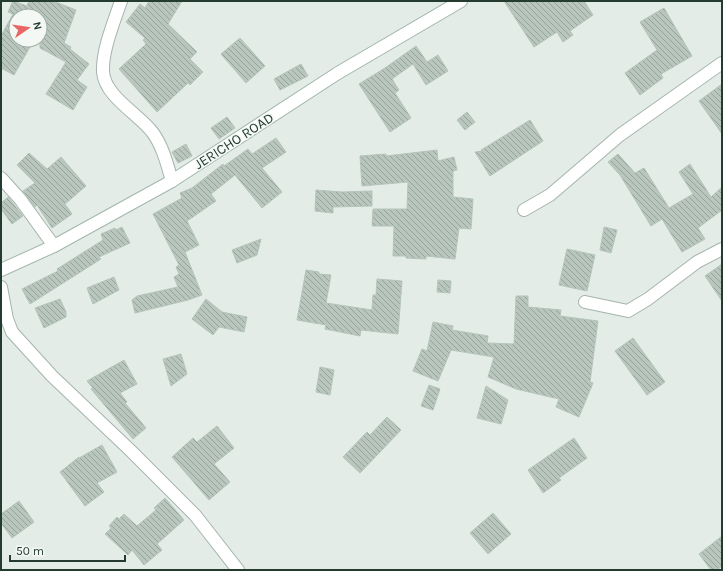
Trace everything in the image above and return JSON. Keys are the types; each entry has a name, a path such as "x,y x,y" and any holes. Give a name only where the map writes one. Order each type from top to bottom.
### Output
{"street":[{"path":"121,1 108,40 103,65 105,80 112,93 153,133 165,157 172,181"},
{"name":"JERICHO ROAD","path":"1,270 54,246 172,181 338,73 461,1"},
{"path":"524,210 550,195 620,135 722,62"},
{"path":"1,178 20,200 54,246"},
{"path":"585,302 628,311 648,299 697,262 722,249"},
{"path":"1,287 7,319 12,332 52,376 130,450 195,515 238,570"}],"building":[{"path":"13,1 27,6 29,1 53,1 76,10 64,43 71,47 70,49 89,64 77,80 87,87 73,110 46,94 66,62 40,48 48,48 48,8 10,8"},
{"path":"149,1 182,1 168,24 197,52 190,59 203,72 190,85 188,83 157,112 119,69 146,44 143,40 145,38 126,22 140,4 145,8"},
{"path":"504,1 584,1 593,15 570,31 573,35 563,42 557,32 534,47"},
{"path":"664,8 692,56 661,74 663,78 640,95 625,73 657,50 640,22"},
{"path":"8,23 8,48 29,48 14,75 1,68 1,36"},
{"path":"240,38 265,66 246,83 221,54"},
{"path":"416,46 427,62 438,55 448,71 426,85 413,64 392,79 399,90 395,93 411,118 390,132 359,84"},
{"path":"301,64 308,76 280,90 274,79"},
{"path":"722,84 722,134 699,101"},
{"path":"467,112 475,122 465,130 457,120"},
{"path":"227,117 235,128 219,139 211,128"},
{"path":"530,120 543,141 490,176 475,152 482,151 481,150"},
{"path":"276,138 286,152 262,168 282,192 262,208 235,175 211,194 216,201 187,221 199,245 185,252 202,295 135,313 132,300 137,296 178,287 174,277 179,274 176,267 179,265 153,214 182,198 180,193 192,188 223,164 224,166 248,149 252,154"},
{"path":"186,144 192,156 178,163 172,152"},
{"path":"437,150 438,161 454,157 457,170 453,171 453,197 473,199 471,229 459,228 455,259 426,256 426,259 393,256 394,226 372,226 373,209 407,209 408,182 362,186 360,156 386,154 386,156"},
{"path":"29,153 47,169 61,157 86,186 65,204 72,214 52,228 37,205 35,207 23,191 35,183 17,165"},
{"path":"618,154 635,173 644,168 669,208 693,194 679,172 690,164 711,197 722,187 722,210 698,228 705,239 682,252 662,219 651,226 620,175 608,162"},
{"path":"316,190 342,192 372,191 372,206 333,207 333,213 315,211"},
{"path":"8,197 23,216 12,224 1,209 1,203"},
{"path":"122,227 130,243 99,257 101,259 30,304 22,289 58,271 57,269 103,240 101,234 115,228 116,230"},
{"path":"604,227 617,230 611,253 600,250"},
{"path":"261,239 257,255 237,263 232,250"},
{"path":"567,249 595,255 587,291 559,285"},
{"path":"722,264 722,301 705,276"},
{"path":"306,270 319,272 319,274 331,275 326,303 372,310 373,295 376,295 377,279 402,281 398,334 361,330 360,336 325,329 326,325 297,320"},
{"path":"114,277 119,290 93,304 87,288"},
{"path":"438,280 451,281 450,293 437,292"},
{"path":"516,296 528,296 528,307 561,310 560,316 598,321 590,382 593,383 579,417 556,407 559,399 516,389 488,377 494,357 451,350 438,381 413,371 422,349 427,351 433,322 453,326 452,330 488,336 487,343 514,344"},
{"path":"60,299 66,312 66,317 44,328 35,308"},
{"path":"206,299 222,312 247,317 244,332 219,327 213,335 192,319"},
{"path":"633,338 665,382 647,395 615,351"},
{"path":"181,354 187,374 171,386 163,359"},
{"path":"124,360 137,384 120,393 127,402 125,403 146,428 133,439 91,389 93,388 87,381"},
{"path":"320,367 334,370 330,395 316,392"},
{"path":"429,385 440,389 433,410 421,406"},
{"path":"486,386 508,400 501,424 477,418"},
{"path":"387,417 401,430 360,473 343,457 367,432 370,435"},
{"path":"217,426 234,448 214,464 230,482 209,500 172,457 193,438 197,442"},
{"path":"574,438 587,458 559,478 561,480 543,493 528,470"},
{"path":"102,445 117,472 97,483 104,492 85,506 60,472 79,457"},
{"path":"165,498 184,520 157,544 162,550 144,565 132,550 128,555 105,534 111,528 109,526 117,517 119,519 124,514 137,526 156,510 154,508"},
{"path":"19,501 34,522 12,538 1,523 1,514"},
{"path":"493,513 511,534 488,554 470,533"},
{"path":"722,536 722,566 717,570 711,570 699,554"}]}
